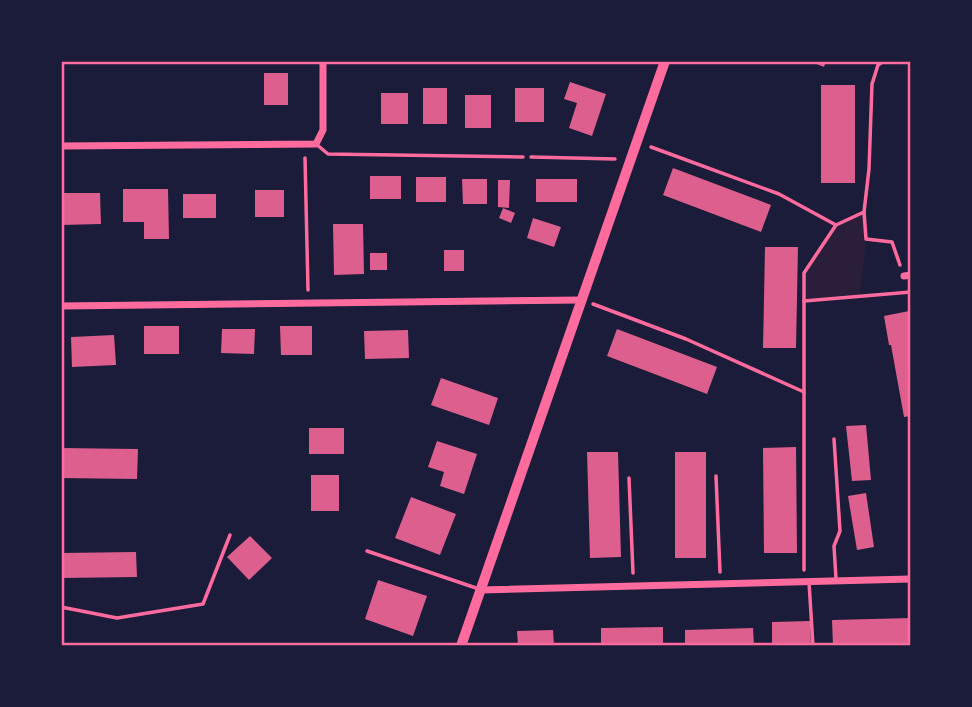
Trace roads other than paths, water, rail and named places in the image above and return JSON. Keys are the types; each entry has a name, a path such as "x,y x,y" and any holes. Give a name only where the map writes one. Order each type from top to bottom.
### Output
{"main road":[{"path":"461,646 665,61"}],"street":[{"path":"61,146 316,144 323,130 323,61"},
{"path":"61,306 582,300"},
{"path":"481,590 911,579"}],"lane":[{"path":"316,144 328,154 523,157"},
{"path":"834,439 841,531 834,546 836,581"},
{"path":"367,551 481,590"},
{"path":"807,582 813,646"}]}
